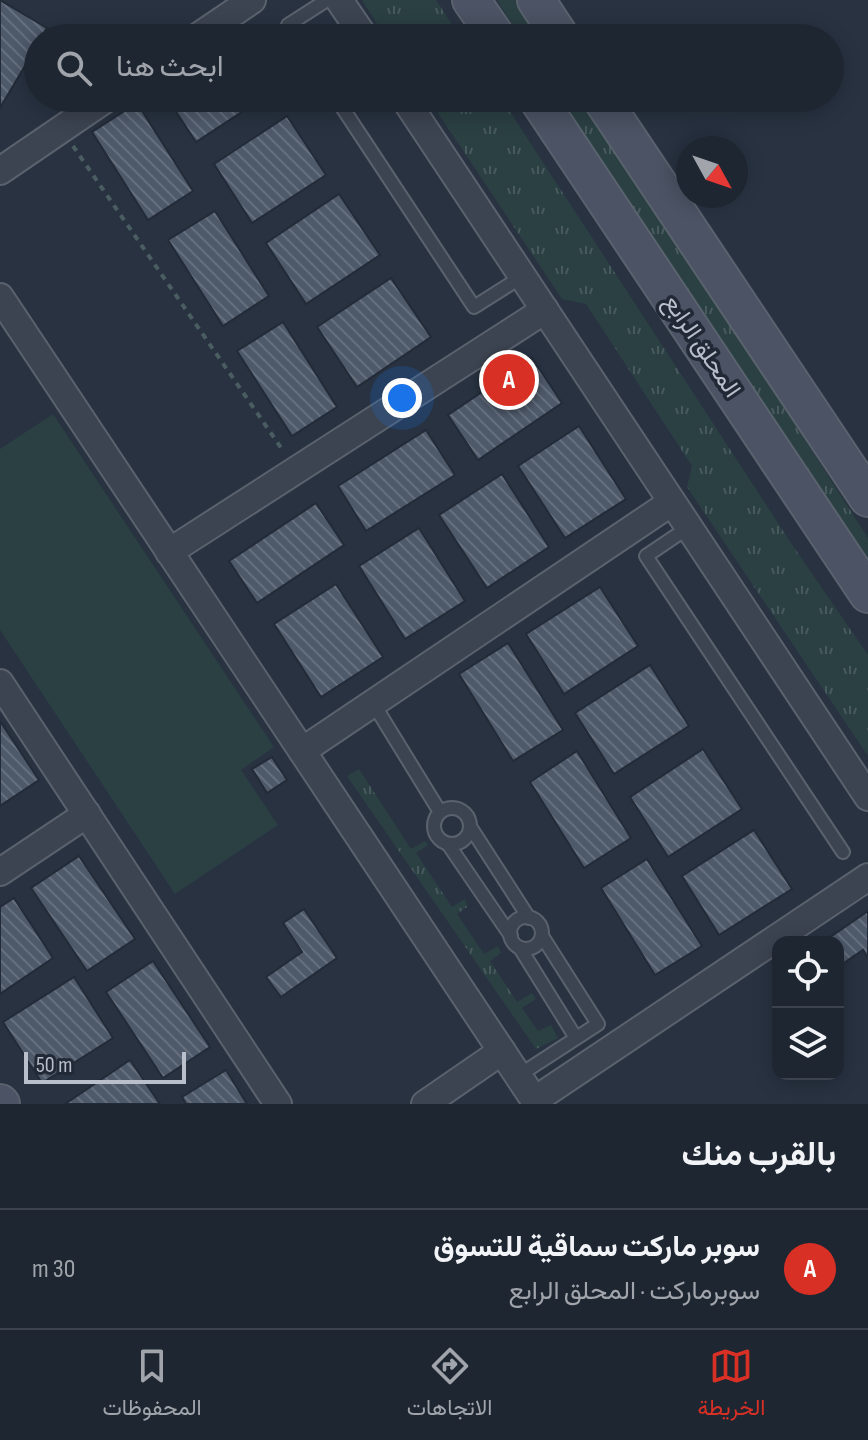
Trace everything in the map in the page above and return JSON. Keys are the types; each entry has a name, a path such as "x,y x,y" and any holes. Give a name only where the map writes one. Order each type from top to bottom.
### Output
{"main road":[{"path":"471,0 487,24"},
{"path":"536,0 552,24"},
{"name":"المحلق الرابع","path":"546,112 868,594"},
{"path":"610,112 868,498"}],"street":[{"path":"217,24 252,0"},
{"path":"339,0 355,24"},
{"path":"0,171 86,112"},
{"path":"413,112 868,797"},
{"path":"0,297 7,326 169,552 536,1102 868,877"},
{"path":"169,552 545,310"},
{"path":"302,751 672,502"},
{"path":"0,683 278,1104"},
{"path":"0,872 87,814"},
{"path":"425,1104 502,1051"}],"lane":[{"path":"290,24 327,0"},
{"path":"345,112 474,307 523,276"},
{"path":"689,527 646,556 843,852"},
{"path":"373,703 440,812"},
{"path":"518,1076 598,1024 542,936 539,924 529,918 471,828 464,811 452,808 440,812 434,822 435,833 448,844 520,948 576,1038"},
{"path":"448,844 460,843 471,828"},
{"path":"511,936 516,921 529,918"},
{"path":"520,948 536,947 542,936"}],"path":[{"path":"61,129 296,470"}],"green space":[{"path":"362,0 436,0 452,24 377,24"},
{"path":"497,0 522,0 537,24 512,24"},
{"path":"437,112 510,112 793,546 868,655 868,756 687,487 692,466 586,304 562,299"},
{"path":"567,112 592,112 868,538 868,565"},
{"path":"53,414 274,747 241,770 278,825 175,894 0,630 0,449"},
{"path":"359,769 411,849 425,841 428,845 416,853 452,907 465,899 467,907 457,914 484,954 498,946 501,953 490,961 517,1002 532,993 536,999 522,1008 538,1031 551,1025 558,1038 536,1049 347,776"}],"building":[{"path":"0,0 40,24 24,24 24,68 0,108"},
{"path":"123,112 143,112 193,191 148,220 92,132"},
{"path":"176,112 242,112 196,142"},
{"path":"287,116 326,175 252,223 214,164"},
{"path":"339,194 380,255 306,304 266,243"},
{"path":"215,211 269,296 223,326 168,240"},
{"path":"391,278 431,337 357,387 317,327"},
{"path":"283,322 337,407 292,436 237,351"},
{"path":"532,358 562,403 478,460 448,415"},
{"path":"579,426 626,499 565,538 518,466"},
{"path":"426,430 455,475 366,531 338,486"},
{"path":"502,474 549,547 487,588 439,515"},
{"path":"316,503 344,545 257,603 229,561"},
{"path":"419,528 465,601 405,639 359,566"},
{"path":"336,584 383,657 321,697 274,624"},
{"path":"600,587 638,646 564,694 526,634"},
{"path":"508,643 563,730 513,761 459,674"},
{"path":"650,665 689,726 614,774 575,713"},
{"path":"0,721 39,780 0,806"},
{"path":"703,749 742,809 668,857 630,797"},
{"path":"577,751 631,838 584,868 530,782"},
{"path":"272,757 287,780 267,793 252,769"},
{"path":"754,830 792,889 719,935 682,876"},
{"path":"79,856 135,939 87,971 31,888"},
{"path":"647,859 702,946 655,975 601,888"},
{"path":"14,898 53,958 0,994 0,907"},
{"path":"304,909 337,958 281,997 266,977 302,952 283,923"},
{"path":"868,911 868,958 863,950 844,963 844,936 832,936"},
{"path":"153,961 210,1047 163,1078 106,992"},
{"path":"74,977 113,1038 42,1083 3,1022"},
{"path":"130,1060 160,1104 65,1104"},
{"path":"226,1070 247,1104 186,1104 182,1097"}],"place":[{"name":"سوبر ماركت سماقية للتسوق","path":"509,380"}]}
